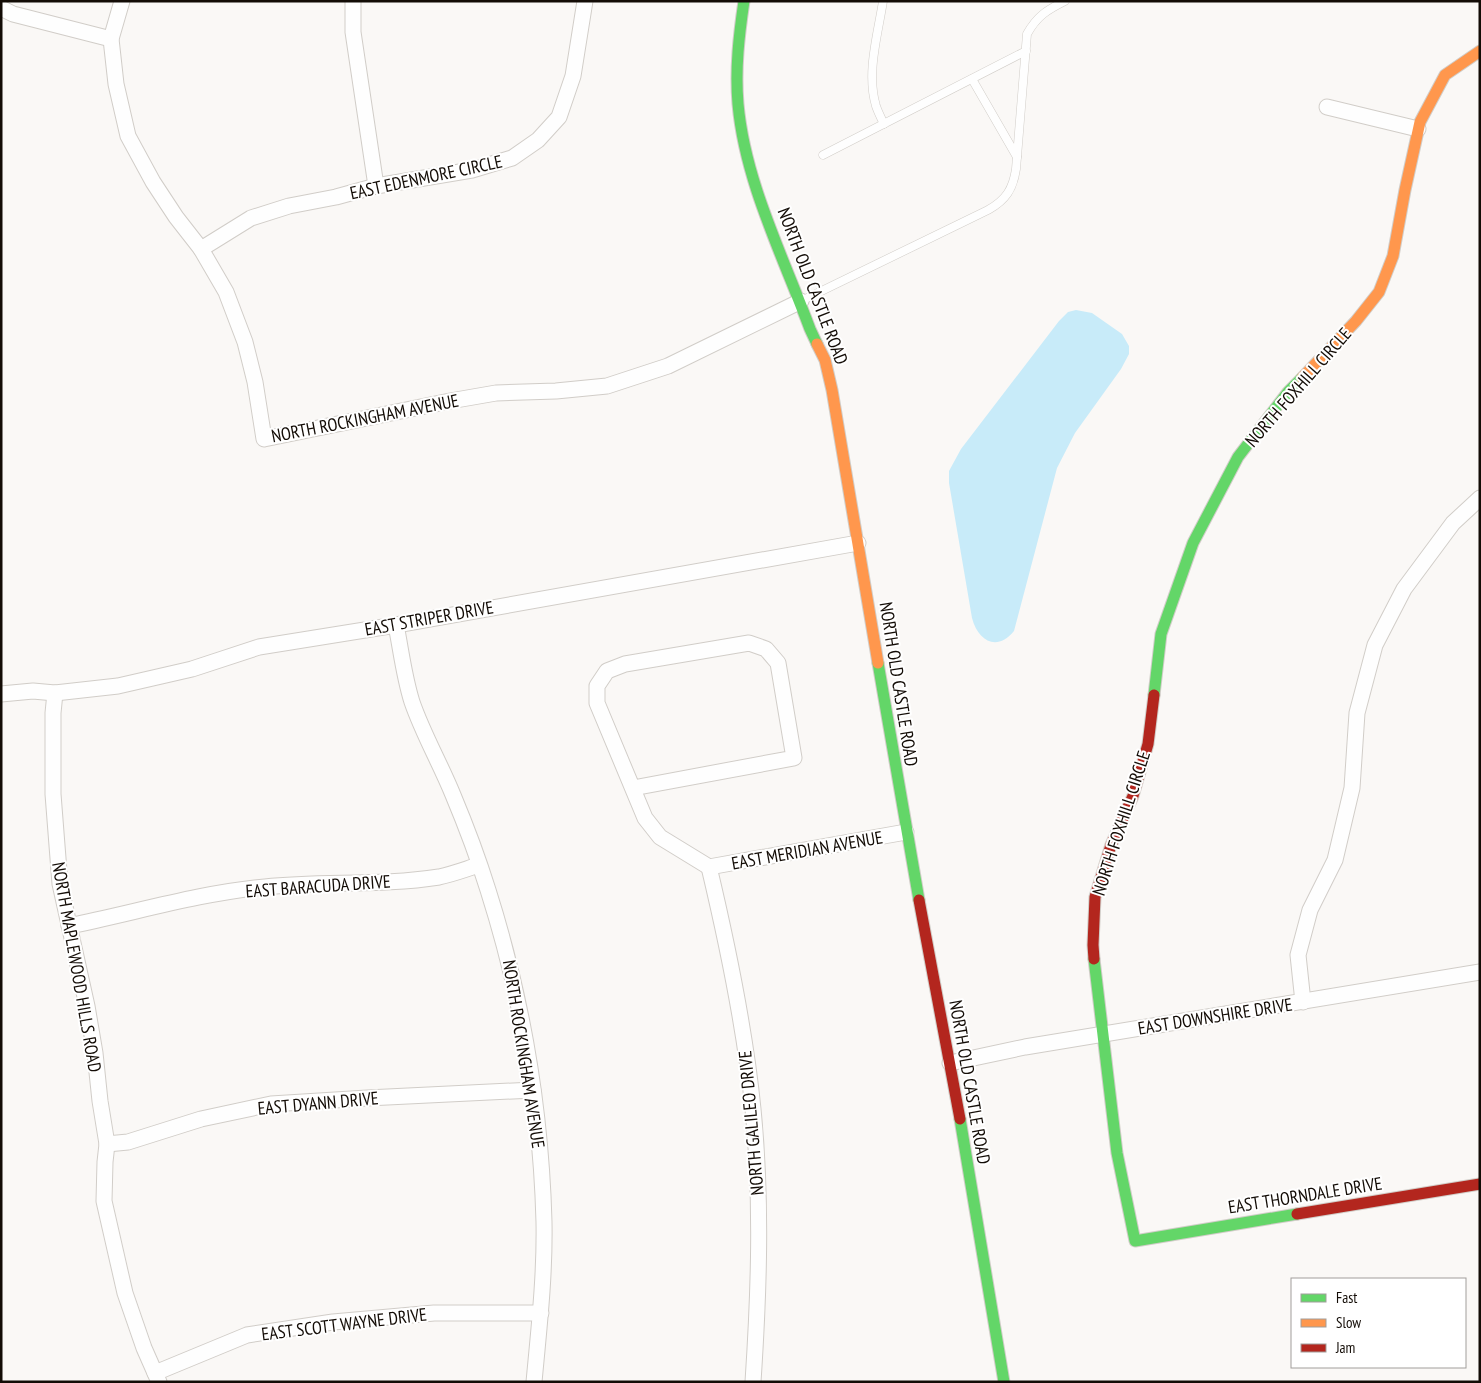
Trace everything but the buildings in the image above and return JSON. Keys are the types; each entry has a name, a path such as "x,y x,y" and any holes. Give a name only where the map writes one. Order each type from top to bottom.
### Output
{"street":[{"name":"NORTH ROCKINGHAM AVENUE","path":"122,1 111,39 116,84 128,136 153,182 176,217 201,249 226,292 245,342 255,382 264,439 496,393 607,386 668,366 801,301"},
{"path":"353,1 353,32 376,186"},
{"name":"EAST EDENMORE CIRCLE","path":"201,249 251,218 289,206 336,197 376,186 472,170 512,158 538,140 559,117 573,76 585,1"},
{"name":"NORTH OLD CASTLE ROAD","path":"744,1 738,34 737,80 740,119 748,157 760,198 824,360 832,390 906,832 950,1063 1004,1382"},
{"path":"1,8 13,14 111,39"},
{"name":"NORTH FOXHILL CIRCLE","path":"1135,1241 1117,1153 1102,1034 1093,945 1095,896 1111,845 1133,796 1148,744 1161,634 1193,543 1238,457 1288,392 1356,321 1378,292 1393,256 1420,122 1445,75 1480,51"},
{"path":"1327,107 1418,129"},
{"path":"1303,1002 1298,955 1310,910 1335,860 1352,788 1356,713 1376,645 1404,589 1452,523 1480,498"},
{"name":"EAST STRIPER DRIVE","path":"1,694 33,691 55,692 127,684 192,669 259,647 396,625 858,543"},
{"name":"NORTH ROCKINGHAM AVENUE","path":"396,625 411,700 421,727 452,794 479,865 507,953 523,1027 533,1090 541,1161 544,1223 541,1313 534,1382"},
{"path":"633,788 794,758 778,663 766,649 749,644 625,664 608,671 596,686 597,703 645,818 660,837 709,867"},
{"name":"NORTH MAPLEWOOD HILLS ROAD","path":"55,692 53,713 55,839 60,884 87,1006 95,1054 107,1144 104,1201 125,1293 144,1348 157,1378"},
{"name":"EAST MERIDIAN AVENUE","path":"709,867 906,832"},
{"name":"EAST BARACUDA DRIVE","path":"69,926 158,906 265,887 382,882 440,877 479,865"},
{"name":"NORTH GALILEO DRIVE","path":"709,867 740,1013 753,1110 757,1170 759,1280 753,1382"},
{"name":"EAST DOWNSHIRE DRIVE","path":"950,1063 1025,1047 1480,972"},
{"name":"EAST DYANN DRIVE","path":"107,1144 128,1142 201,1119 271,1104 533,1090"},
{"name":"EAST THORNDALE DRIVE","path":"1135,1241 1480,1184"},
{"name":"EAST SCOTT WAYNE DRIVE","path":"157,1378 248,1335 333,1322 434,1313 541,1313"}],"lane":[{"path":"883,1 872,88 876,107 884,124"},
{"path":"801,301 1000,203 1008,194 1014,182 1017,157 1027,34 1033,23 1042,14 1065,1"},
{"path":"823,155 1026,51"},
{"path":"972,79 1017,157"}],"water":[{"path":"1076,310 1092,313 1122,334 1129,346 1129,354 1121,369 1075,433 1057,468 1014,631 1001,641 989,641 979,633 972,618 949,483 949,471 961,449 1059,321 1068,312"}],"traffic: fast":[{"path":"744,1 739,39 737,78 738,104 748,162 766,218 817,344"},
{"path":"1154,695 1161,634 1193,543 1238,457 1288,392 1302,378"},
{"path":"878,663 919,900"},
{"path":"1094,959 1117,1153 1135,1241 1297,1214"},
{"path":"960,1119 1004,1382"}],"traffic: slow":[{"path":"1302,378 1356,321 1379,292 1393,256 1420,122 1445,75 1480,51"},
{"path":"817,344 825,360 832,390 878,663"}],"traffic: jam":[{"path":"1094,959 1095,897 1111,845 1133,796 1148,744 1154,695"},
{"path":"919,900 960,1119"},
{"path":"1297,1214 1480,1184"}]}
